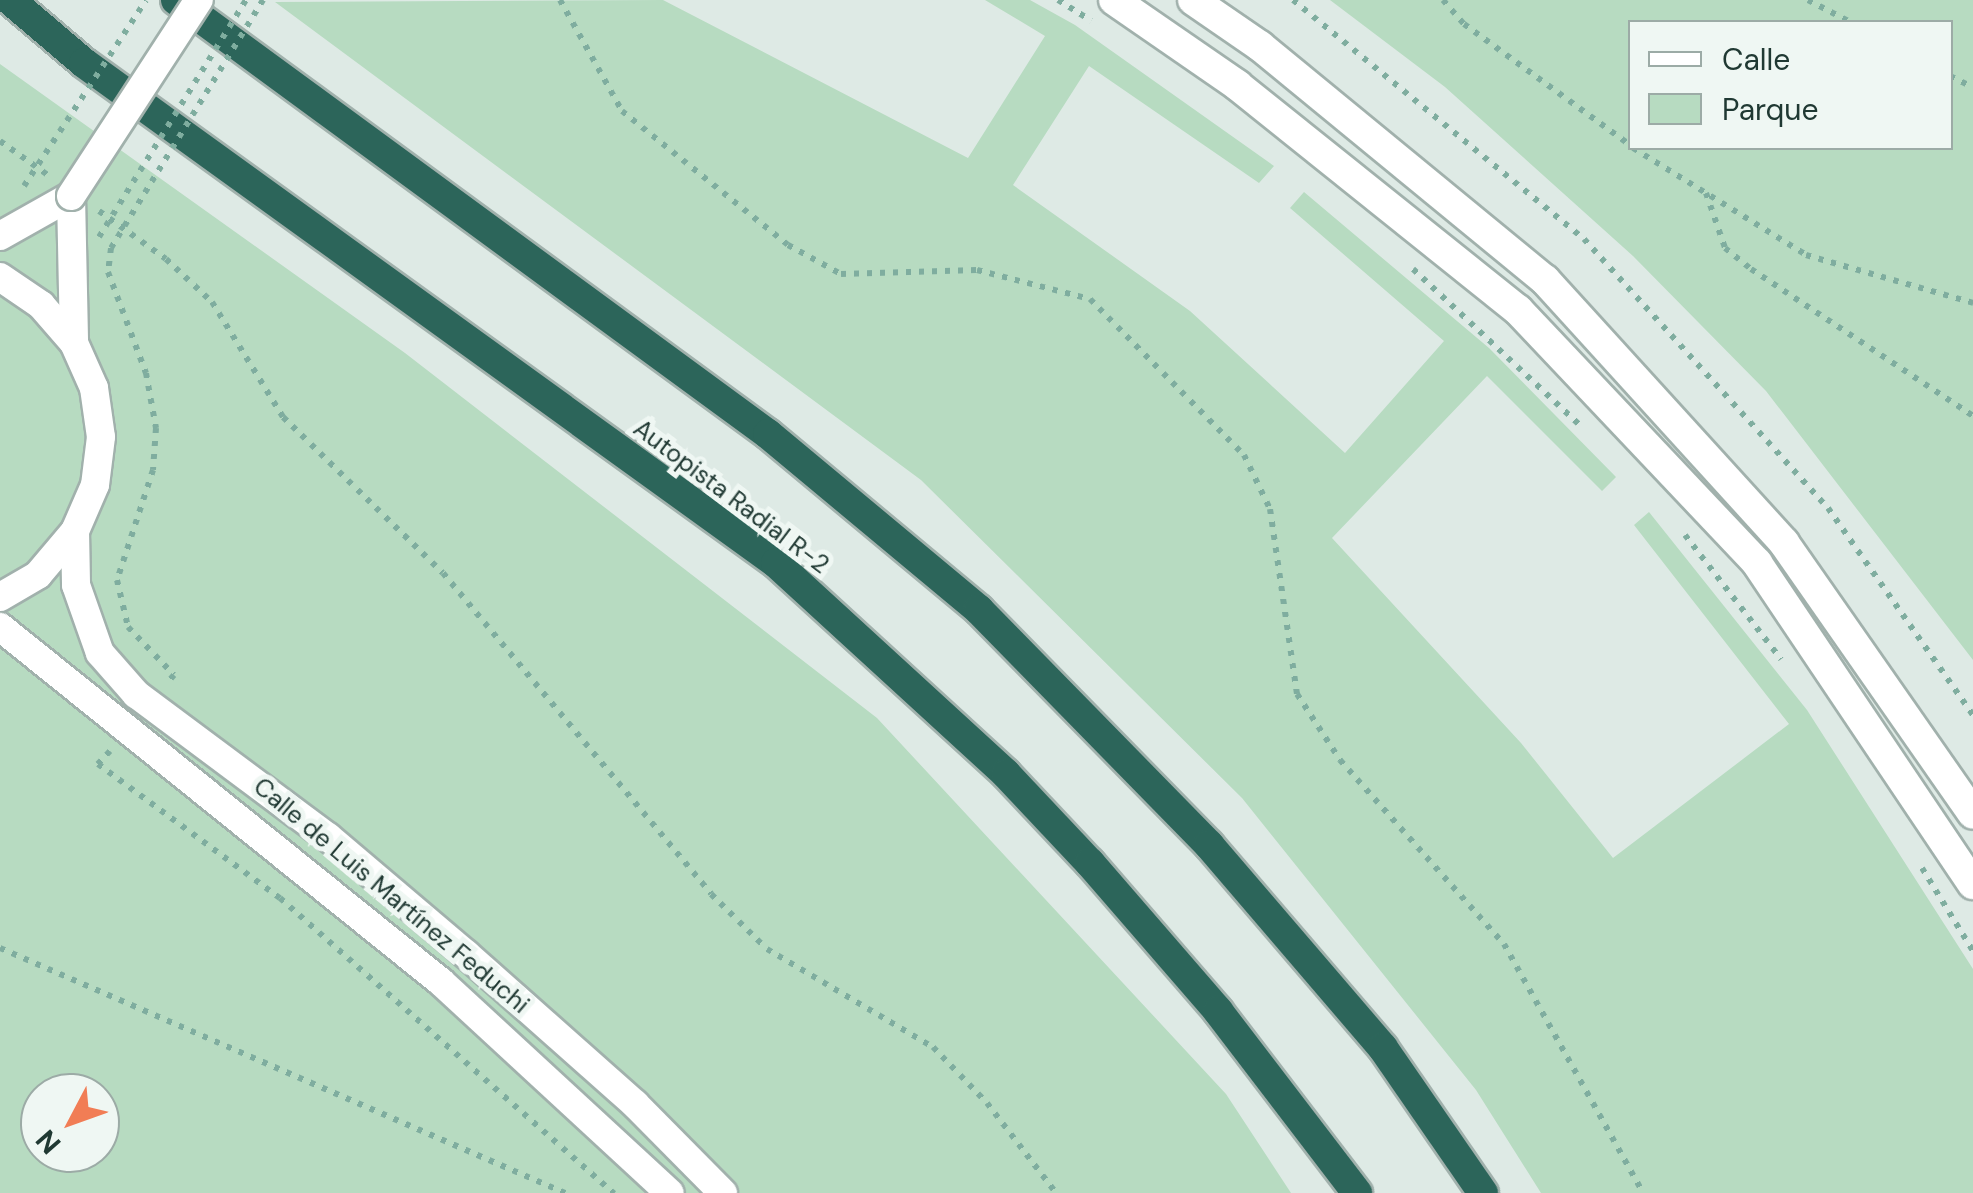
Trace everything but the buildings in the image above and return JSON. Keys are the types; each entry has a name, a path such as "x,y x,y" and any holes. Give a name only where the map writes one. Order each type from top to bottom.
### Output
{"highway":[{"name":"Autopista Radial R-2","path":"10,0 84,62 776,564 1006,774 1090,863 1218,1011 1357,1193"},
{"path":"176,0 768,434 979,610 1209,845 1383,1048 1483,1193"}],"street":[{"path":"0,236 74,195 199,0"},
{"path":"1192,0 1260,46 1545,280 1784,543 1973,814"},
{"path":"1105,13 1236,85 1518,310 1756,563 1973,884"},
{"path":"74,195 74,343"},
{"path":"0,278 41,305 74,343 94,388 101,437 95,486 76,531 38,575 0,597"},
{"name":"Calle de Luis Martínez Feduchi","path":"76,531 76,585 100,653 136,694 328,837 466,954 636,1104 723,1193"},
{"name":"Calle de Luis Martínez Feduchi","path":"0,627 441,982 670,1193"}],"path":[{"path":"24,186 146,0"},
{"path":"99,237 246,0"},
{"path":"174,675 128,626 118,580 153,470 156,428 146,373 108,272 111,248 263,0"},
{"path":"560,0 622,111 788,245 841,274 977,270 1090,300 1244,454 1270,509 1297,694 1340,760 1504,944 1643,1193"},
{"path":"1058,0 1105,13"},
{"path":"1293,0 1584,239 1828,508 1973,715"},
{"path":"1443,0 1464,24 1628,143"},
{"path":"1808,0 1846,20"},
{"path":"0,141 166,259 212,302 283,417 444,574 711,894 767,949 933,1047 987,1103 1056,1193"},
{"path":"1638,150 1806,255 1973,303"},
{"path":"1706,193 1726,248 1751,270 1973,416"},
{"path":"1408,265 1589,434"},
{"path":"1675,524 1784,663"},
{"path":"110,751 98,764 280,898 614,1193"},
{"path":"1913,853 1973,951"},
{"path":"0,948 565,1193"}],"green space":[{"path":"663,0 968,158 1045,36 985,0 1030,0 1075,25 1274,166 1259,183 1089,66 1013,185 1190,311 1345,453 1444,341 1290,208 1304,192 1489,348 1616,477 1602,491 1487,376 1332,538 1521,743 1613,858 1789,724 1634,525 1649,512 1807,710 1973,969 1973,1193 1541,1193 1476,1090 1242,798 921,480 275,2"},
{"path":"1330,0 1973,0 1973,660 1766,391 1633,256 1445,87"},
{"path":"0,64 405,353 877,718 1226,1094 1291,1193 0,1193"}]}
